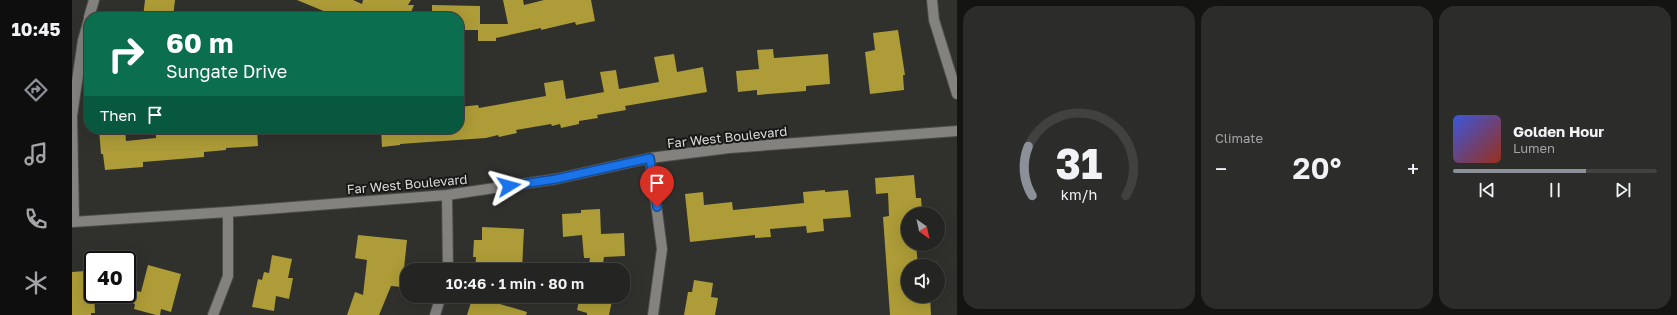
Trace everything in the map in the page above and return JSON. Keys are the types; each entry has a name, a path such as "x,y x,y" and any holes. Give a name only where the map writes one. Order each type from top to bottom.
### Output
{"street":[{"path":"91,12 94,0"},
{"path":"932,0 934,20 957,94"},
{"path":"73,222 72,116 84,36"},
{"name":"Far West Boulevard","path":"73,222 228,212 447,194 556,179 650,158 729,148 957,131"},
{"path":"650,158 662,249 653,315"},
{"path":"447,194 448,263"},
{"path":"213,315 228,276 228,212"},
{"path":"435,315 438,303"}],"building":[{"path":"145,0 175,0 174,12 144,12"},
{"path":"297,0 353,0 362,4 363,0 411,0 408,5 414,5 411,12 326,12"},
{"path":"503,0 523,0 524,5 544,0 591,0 595,21 576,25 575,22 541,30 541,28 496,38 496,41 478,41 478,30 464,30 464,12 432,12 432,5 480,6 480,24 508,24"},
{"path":"898,30 905,75 903,75 904,90 870,94 865,52 875,50 873,33"},
{"path":"773,49 774,58 828,54 830,84 806,86 806,91 757,95 757,90 738,92 736,71 759,69 757,50"},
{"path":"674,54 677,72 703,67 707,92 625,106 626,110 597,115 598,118 579,121 579,124 561,128 560,124 552,126 551,124 516,130 517,133 499,137 498,135 486,138 400,144 382,147 381,134 464,134 464,106 478,105 479,108 546,96 544,83 563,80 566,99 604,92 600,72 616,70 619,89 659,82 654,57"},
{"path":"99,134 125,134 126,141 156,138 156,134 257,134 258,146 226,148 226,150 204,152 204,157 143,162 143,167 105,170 103,154 101,154"},
{"path":"914,175 916,198 921,198 922,207 901,207 901,251 917,251 917,259 901,259 901,303 930,303 931,315 890,315 883,217 889,216 888,193 876,194 875,178"},
{"path":"825,190 825,192 848,190 851,217 823,219 824,231 807,233 806,226 770,229 771,237 755,238 755,235 690,242 685,194 703,192 704,205 732,202 733,210 804,203 803,192"},
{"path":"600,209 601,234 624,233 625,256 604,257 603,263 589,263 590,258 584,258 582,235 563,237 562,214 581,213 581,210"},
{"path":"482,227 524,229 522,263 476,263 476,257 473,257 474,240 482,240"},
{"path":"358,235 407,240 405,263 400,263 400,287 391,286 379,315 347,315 355,292 363,295 367,260 355,258"},
{"path":"272,255 292,259 288,278 293,278 289,299 276,296 274,311 252,307 258,279 262,280 264,272 269,273"},
{"path":"148,265 181,274 171,312 161,309 160,315 156,315 134,309 135,304 132,303 136,303 136,291 141,292"},
{"path":"84,271 84,303 95,303 95,313 91,313 91,315 72,315 72,272"},
{"path":"694,280 713,283 711,297 718,298 715,315 684,315 688,292 692,292"},
{"path":"471,303 497,303 527,312 526,315 467,315"},
{"path":"578,303 612,303 609,315 587,315 587,313 577,310"}],"route":[{"path":"509,186 556,179 650,158 657,207"}]}
